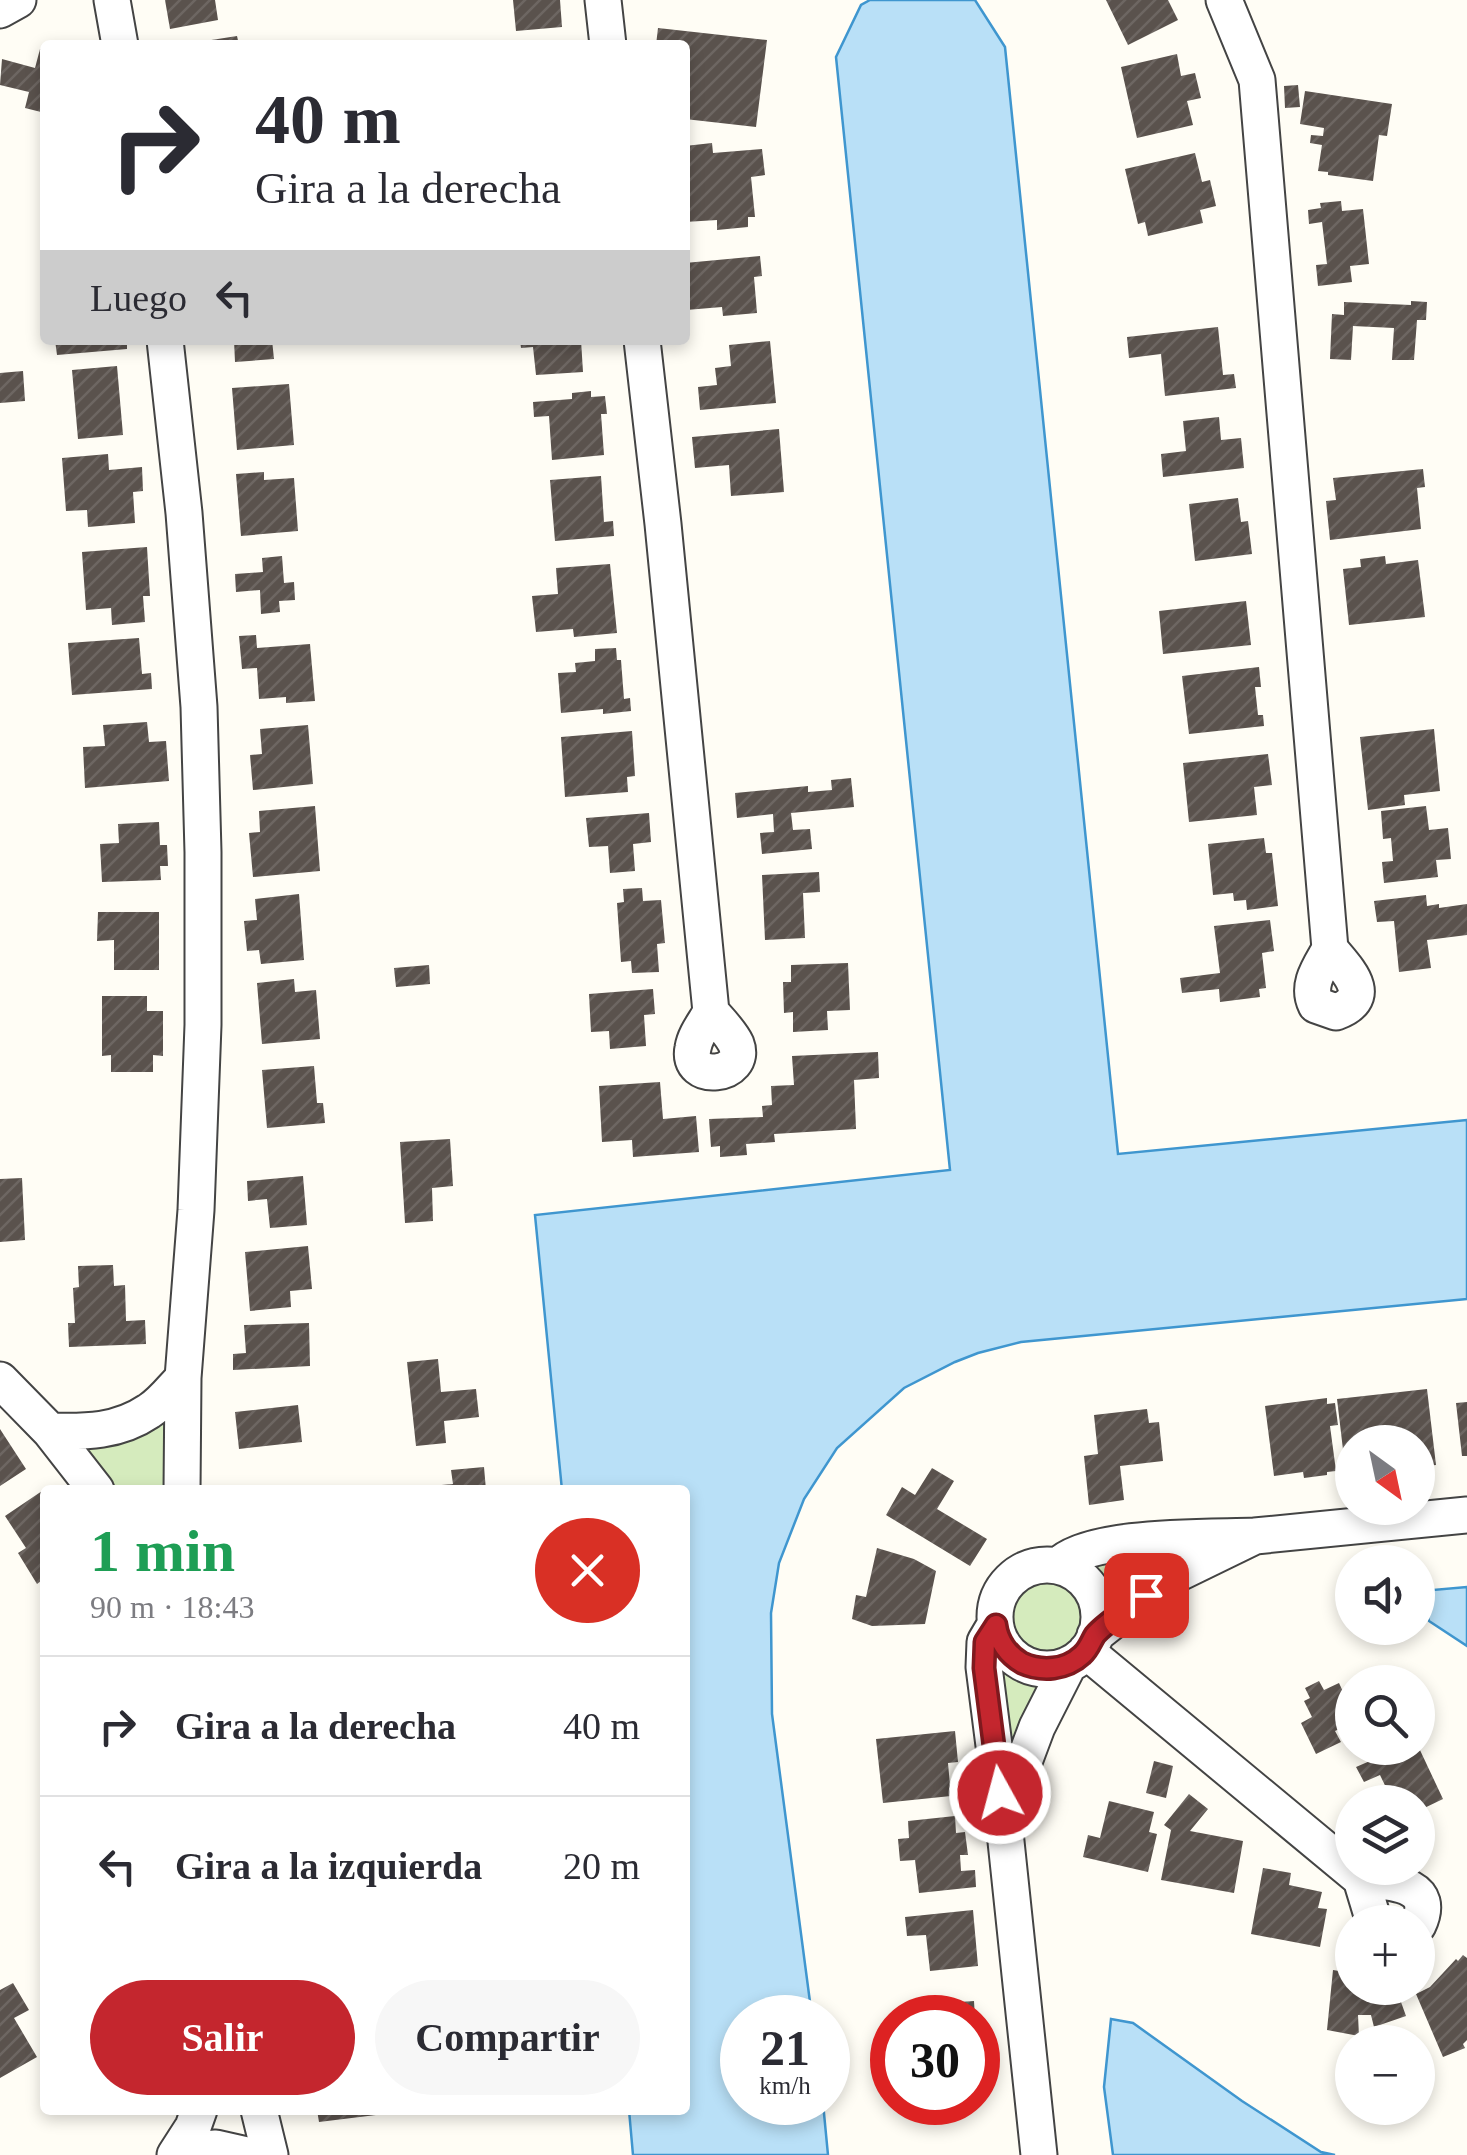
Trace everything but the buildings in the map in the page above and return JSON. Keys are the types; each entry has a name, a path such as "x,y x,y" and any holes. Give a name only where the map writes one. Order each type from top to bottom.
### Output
{"street":[{"path":"0,10 18,0"},
{"path":"112,0 119,40"},
{"path":"603,0 607,40"},
{"path":"1224,0 1257,80 1330,949"},
{"path":"167,345 194,648 203,852 201,1081 183,1378 182,1485"},
{"path":"643,345 711,1012"},
{"path":"50,1431 94,1432 122,1425 152,1410 183,1378"},
{"path":"0,1380 50,1431 92,1485"},
{"path":"1058,1566 1065,1558 1084,1550 1128,1542 1255,1536 1467,1515"},
{"path":"1005,1832 1037,1727 1083,1650 1099,1625 1093,1592 1083,1578 1069,1569 1036,1565 1007,1582 994,1615 996,1632 1018,1660 1034,1668 1052,1669 1083,1650 1146,1595 1177,1574 1255,1536"},
{"path":"996,1625 985,1642 984,1668 1040,2155"},
{"path":"1083,1650 1335,1858"},
{"path":"1401,1885 1414,1890 1422,1905"},
{"path":"176,2154 198,2115"},
{"path":"260,2115 270,2155"},
{"path":"176,2154 216,2148 246,2155"}],"green space":[{"path":"155,1416 168,1426 168,1485 110,1485 85,1446"},
{"path":"1181,1552 1107,1605 1104,1584 1080,1561"},
{"path":"1036,1576 1052,1576 1073,1587 1084,1616 1073,1645 1052,1656 1036,1656 1022,1650 1010,1638 1004,1624 1004,1608 1010,1594 1022,1582"},
{"path":"997,1659 1025,1676 1047,1679 1013,1764"}],"water":[{"path":"870,0 975,0 1005,47 1118,1154 1467,1120 1467,1299 1021,1342 955,1362 904,1388 837,1448 804,1499 779,1563 771,1613 772,1714 809,1995 720,1995 720,2125 825,2125 828,2155 633,2155 629,2115 690,2115 690,1485 562,1485 535,1215 950,1170 836,57 861,5"},
{"path":"1467,1587 1467,1646 1435,1625 1435,1590"},
{"path":"1111,2019 1133,2023 1242,2101 1321,2152 1335,2155 1113,2155 1104,2087"}],"route":[{"path":"1000,1793 984,1668 985,1642 996,1625 1005,1648 1018,1660 1034,1668 1052,1669 1083,1654 1096,1635 1146,1595"}]}
